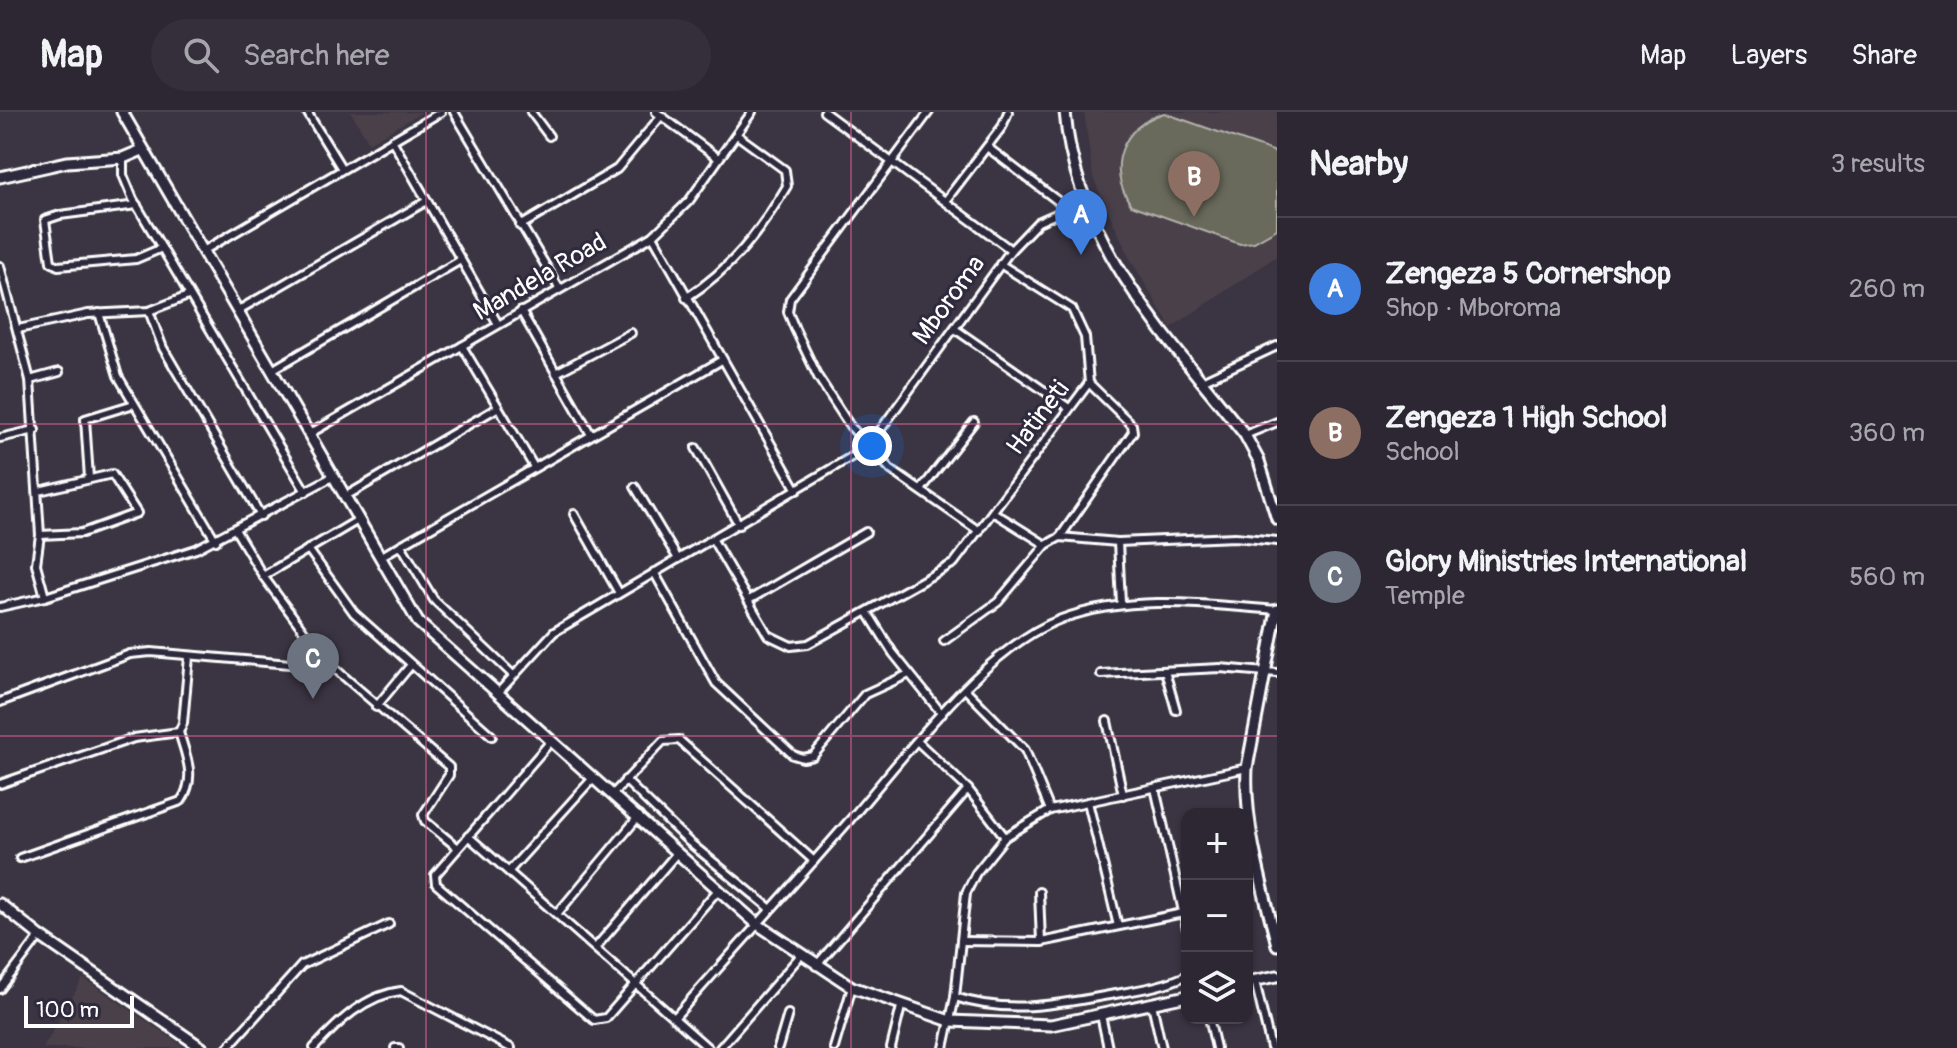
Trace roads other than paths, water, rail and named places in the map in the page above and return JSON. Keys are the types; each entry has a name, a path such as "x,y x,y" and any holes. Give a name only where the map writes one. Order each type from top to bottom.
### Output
{"street":[{"path":"122,112 418,622 757,924 852,987 901,1007 950,1021 1051,1025 1181,997"},
{"path":"307,112 342,169"},
{"path":"203,251 441,112"},
{"path":"454,112 559,288"},
{"path":"531,112 549,136"},
{"name":"Mandela Road","path":"309,434 653,236 689,201 752,112"},
{"path":"824,112 1011,250"},
{"path":"836,121 842,112"},
{"path":"929,112 787,306 818,377 868,447 891,470 979,531"},
{"path":"946,200 1007,120 1008,112"},
{"path":"1065,112 1073,163 1104,247 1133,295 1245,435 1259,461 1277,519"},
{"path":"520,226 617,169 658,114 718,158"},
{"path":"686,298 729,266 787,186 785,170 737,135"},
{"path":"392,140 498,324"},
{"path":"987,147 1067,208"},
{"path":"0,177 67,162 123,158 142,150"},
{"path":"123,158 123,175 137,205 306,492"},
{"name":"Mboroma","path":"868,447 1011,250 1038,222 1085,201"},
{"path":"237,311 425,202"},
{"path":"137,205 60,215 45,220 51,262 58,266 120,262 162,248"},
{"path":"653,236 797,490"},
{"path":"272,370 459,261"},
{"name":"Hatineti","path":"713,540 768,635 791,646 808,644 954,563 1089,383 1085,337 1072,309 1000,264"},
{"path":"0,266 30,380 39,491 40,535 36,564 45,597"},
{"path":"18,329 99,313 149,311 188,296"},
{"path":"149,311 163,348 261,516"},
{"path":"521,311 590,433"},
{"path":"99,313 113,363 134,404 216,541"},
{"path":"955,329 1069,408"},
{"path":"556,373 631,333"},
{"path":"462,346 534,467"},
{"path":"1202,381 1277,346"},
{"path":"380,557 590,433 722,360"},
{"path":"30,380 59,372"},
{"path":"944,641 1009,592 1046,545 1060,537 1133,432 1132,425 1089,383"},
{"path":"89,478 85,419 134,404"},
{"path":"346,496 497,408"},
{"path":"921,490 974,422"},
{"path":"1245,435 1277,422"},
{"path":"0,438 35,430"},
{"path":"497,694 545,638 868,447"},
{"path":"696,448 739,525"},
{"path":"39,491 114,474 137,515 82,533 40,535"},
{"path":"0,607 45,597 216,541 334,476"},
{"path":"635,487 678,559"},
{"path":"993,512 1046,545"},
{"path":"574,514 619,593"},
{"path":"263,576 358,520"},
{"path":"236,531 263,576 326,661 449,767 449,775 423,815 425,821 458,848"},
{"path":"749,600 866,532"},
{"path":"1060,537 1118,542 1235,537 1277,541"},
{"path":"1118,542 1121,603"},
{"path":"401,545 434,600 513,675"},
{"path":"308,549 354,613 492,736"},
{"path":"654,572 716,683 793,755 803,758 813,756 865,694 909,674"},
{"path":"675,1017 942,714 1001,657 1041,628 1121,603 1208,604 1277,610 1247,768 1248,820 1277,945"},
{"path":"868,613 909,674 942,714"},
{"path":"0,702 130,654 151,652 313,666 326,661"},
{"path":"20,858 181,801 186,794 190,765 179,732 183,723 189,657"},
{"path":"376,707 410,666"},
{"path":"1101,674 1220,668 1277,673"},
{"path":"1165,671 1176,710"},
{"path":"966,690 1025,750 1050,810"},
{"path":"1107,721 1123,795"},
{"path":"0,784 134,738 179,732"},
{"path":"552,740 435,875 436,884 590,1018 606,1018 718,890"},
{"path":"613,794 663,741 679,740 814,861"},
{"path":"918,742 968,789 1005,837"},
{"path":"944,1048 955,997 964,905 971,883 1005,837 1050,810 1247,768"},
{"path":"509,871 594,777"},
{"path":"625,780 689,842 771,909"},
{"path":"1155,788 1181,904"},
{"path":"816,966 968,789"},
{"path":"1088,802 1118,926"},
{"path":"557,914 639,816"},
{"path":"468,836 708,1048"},
{"path":"596,947 677,853"},
{"path":"1039,892 1041,942"},
{"path":"0,904 40,936 202,1048"},
{"path":"961,941 1041,942 1181,913"},
{"path":"227,1048 308,960 389,924"},
{"path":"0,989 40,936"},
{"path":"720,1048 801,955"},
{"path":"1253,982 1277,976"},
{"path":"955,997 999,1007 1051,1006 1134,990 1181,977"},
{"path":"834,1048 852,987"},
{"path":"1253,989 1271,1048"},
{"path":"314,1048 340,1020 359,1007 401,991 511,1048"},
{"path":"1152,1004 1162,1048"},
{"path":"891,1048 901,1007"},
{"path":"778,1048 788,1014"},
{"path":"1101,1015 1108,1048"},
{"path":"1210,1024 1216,1048"}],"place":[{"name":"Zengeza 1 High School","path":"1194,217"},
{"name":"Zengeza 5 Cornershop","path":"1081,255"},
{"name":"Glory Ministries International","path":"313,699"}]}
